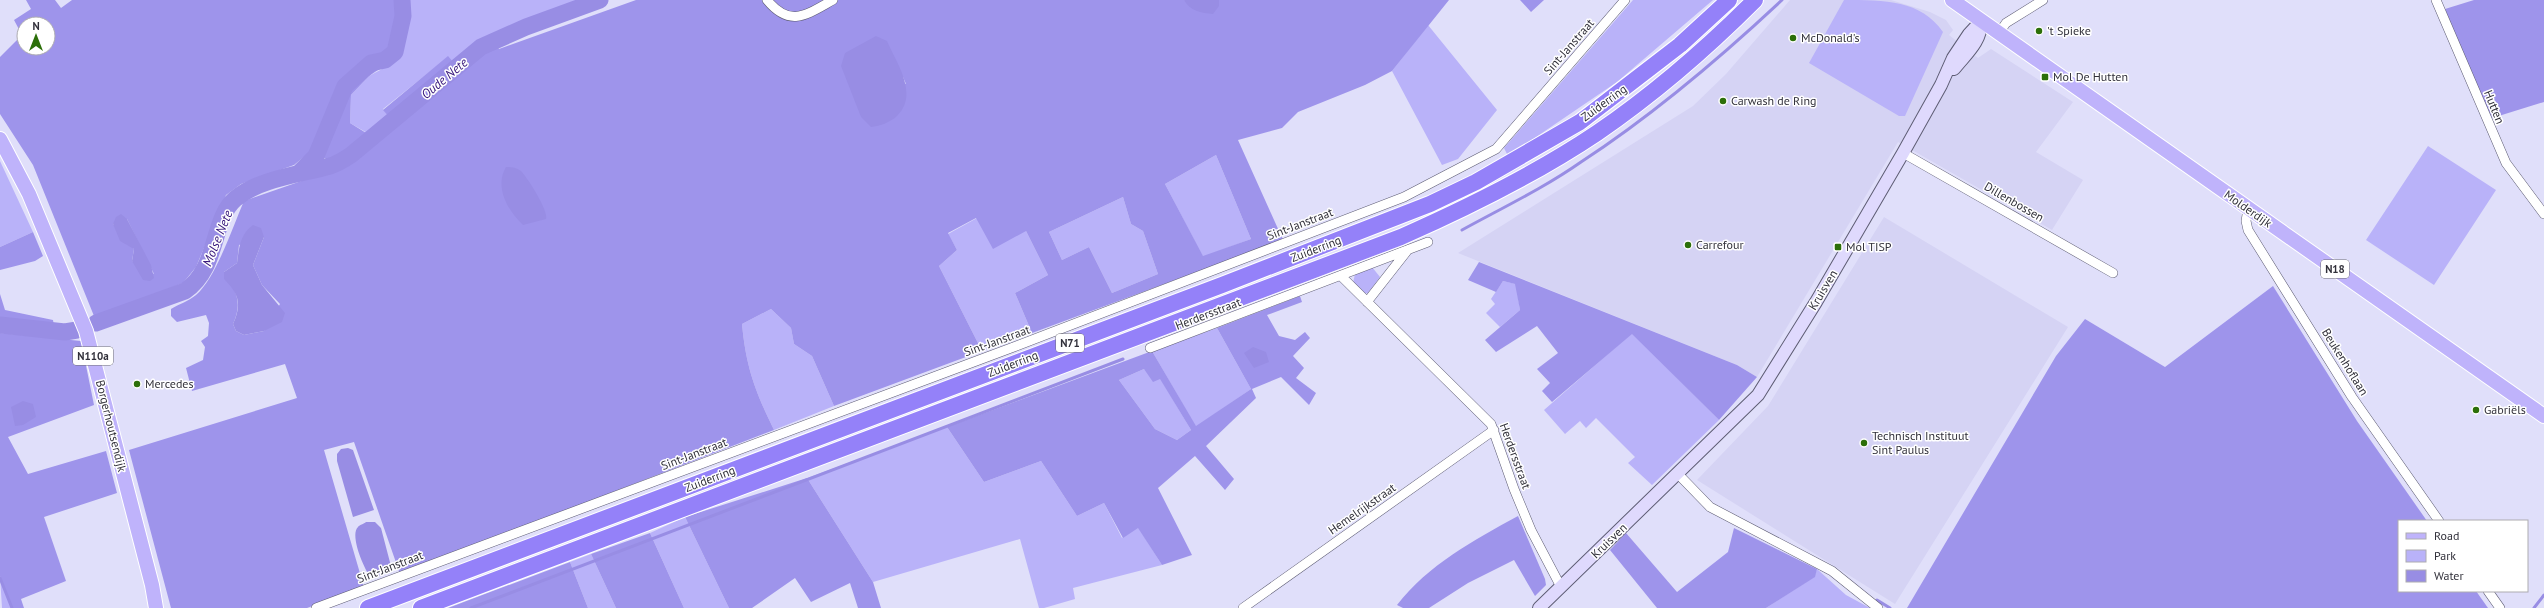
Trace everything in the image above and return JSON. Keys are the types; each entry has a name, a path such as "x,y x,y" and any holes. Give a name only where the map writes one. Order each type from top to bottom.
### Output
{"highway":[{"name":"Zuiderring","path":"368,608 1207,291 1430,204 1476,182 1580,122 1680,45 1729,0"},
{"name":"Zuiderring","path":"421,608 1313,271 1438,220 1511,184 1598,132 1691,59 1755,0"}],"main road":[{"name":"Molderdijk","path":"1952,0 2544,416"},
{"name":"Borgerhoutsendijk","path":"0,139 16,166 29,194 86,331 152,585 156,608"},
{"name":"Borgerhoutsendijk","path":"152,585 165,608"}],"street":[{"path":"767,0 775,10 792,17 809,13 833,0"},
{"name":"Sint-Janstraat","path":"316,608 1011,348 1404,196 1496,149 1625,0"},
{"path":"1999,33 2006,23 2043,0"},
{"name":"Hutten","path":"2436,0 2506,163 2544,214"},
{"name":"Kruisven","path":"1539,608 1748,406 1768,380 1903,152 1941,85 1953,58 1969,34 1982,21"},
{"name":"Dillenbossen","path":"1903,152 2113,273"},
{"name":"Beukenhoflaan","path":"2248,209 2246,221 2248,230 2352,397 2438,520"},
{"name":"Herdersstraat","path":"1150,348 1428,242"},
{"name":"Herdersstraat","path":"1367,302 1407,251"},
{"name":"Herdersstraat","path":"1341,276 1487,419 1494,430 1514,489 1531,530 1561,588"},
{"name":"Hemelrijkstraat","path":"1243,608 1494,430"},
{"path":"1678,474 1710,507 1825,567 1878,608"},
{"path":"2489,592 2500,608"}],"shaded area":[{"path":"26,0 55,0 61,8 72,0 407,0 407,34 402,54 369,76 351,95 350,123 371,136 332,162 311,151 294,165 241,184 226,195 196,267 183,283 102,316 94,316 33,165 0,114 0,57 16,41 16,56 56,56 56,16 20,16 31,9","holes":["127,219 154,274 132,261 134,249 113,224"]},
{"path":"636,0 1184,0 1218,6 1219,0 1449,0 1392,71 1365,85 1298,112 1282,128 1238,140 1283,240 1032,333 1015,293 1048,275 1026,231 993,249 976,218 948,233 957,250 939,266 982,351 834,406 812,356 794,344 791,328 771,309 742,324 746,353 752,378 774,430 400,574 354,442 324,450 364,587 307,608 171,608 129,450 297,398 285,364 192,391 186,368 203,360 205,347 201,341 208,336 209,323 206,315 177,322 171,316 171,309 196,295 210,277 244,201 333,170 356,159 476,57 496,44 499,49","holes":["845,53 903,77 906,84","1216,155 1251,239 1203,256 1165,184","1123,197 1131,224 1143,231 1158,274 1112,293 1089,247 1062,260 1049,232","264,237 253,265 262,285 280,304 264,331 244,335 236,331 233,324 238,309 237,297 224,272 237,263 239,245"]},
{"path":"1520,0 1544,0 1531,12"},
{"path":"1790,0 1891,0 1930,12 1946,20 1953,30 1949,35 1978,58 1991,49 2073,102 2036,152 2083,180 2052,230 1898,142 1757,377 1737,365 1458,253 1693,106 1726,74"},
{"path":"2474,0 2544,0 2544,102 2489,119 2445,9"},
{"path":"448,56 454,63 389,117 383,110"},
{"name":"Technisch Instituut Sint Paulus","path":"1884,217 2068,327 1895,604 1697,480 1768,406"},
{"path":"33,232 43,256 35,261 0,270 0,247"},
{"path":"1479,262 1737,365 1757,377 1719,420 1632,334 1552,402 1542,391 1550,383 1537,369 1558,353 1537,326 1496,352 1485,340 1520,310 1515,284 1503,281 1496,292 1468,280"},
{"path":"2273,286 2357,421 2426,520 2398,520 2398,592 2477,592 2488,608 1907,608 2056,356 2085,319 2165,367"},
{"path":"0,294 5,310 53,320 54,326 0,318"},
{"path":"1300,296 1302,302 1267,315 1279,336 1295,340 1305,332 1310,338 1293,356 1304,368 1296,378 1316,393 1309,405 1281,377 1252,389 1256,398 1206,446 1234,479 1225,490 1195,456 1158,488 1192,555 1162,565 1138,528 1123,538 1104,503 1077,516 1041,461 984,482 947,427 1152,351 1196,426 1251,389 1217,328","holes":["1144,369 1153,382 1160,379 1191,430 1177,440 1155,429 1119,380"]},
{"path":"0,333 81,341 94,405 8,437 28,474 106,451 117,493 44,517 66,581 21,599 24,608 12,608 0,576"},
{"path":"807,478 873,582 881,608 858,608 850,583 811,602 795,578 752,608 729,608 685,517"},
{"path":"1518,516 1545,579 1546,585 1535,596 1514,560 1468,583 1429,608 1403,608 1397,605 1423,578 1453,554"},
{"path":"1734,528 1817,569 1815,577 1766,608 1657,608 1610,550 1626,533 1677,592 1728,552"},
{"path":"650,533 684,608 616,608 591,554"},
{"path":"570,562 588,608 448,608"}],"green space":[{"path":"407,0 580,0 490,36 454,63 448,57 383,109 389,117 369,134 350,123 351,95 369,76 384,68 409,5"},
{"path":"1633,0 1713,0 1617,82 1508,156 1504,148"},
{"path":"1844,0 1874,0 1901,4 1924,14 1934,21 1943,32 1905,116 1899,116 1809,63"},
{"path":"1428,25 1497,110 1458,159 1442,165 1392,71"},
{"path":"2428,146 2496,190 2434,285 2366,240"},
{"path":"1216,155 1251,239 1203,257 1165,184"},
{"path":"0,161 33,232 0,247"},
{"path":"1123,197 1131,224 1143,231 1158,274 1112,293 1089,247 1062,260 1049,232"},
{"path":"977,218 1026,231 1048,275 1015,293 1032,333 982,351 939,266 957,250 948,234"},
{"path":"1372,267 1380,277 1368,293 1362,294 1353,283 1355,274"},
{"path":"1503,281 1516,284 1520,310 1500,327 1486,313 1495,304 1491,299"},
{"path":"771,309 791,328 794,344 812,356 834,406 774,430 752,378 746,353 742,324"},
{"path":"1217,328 1251,389 1196,427 1152,351"},
{"path":"1632,333 1719,420 1652,485 1628,463 1635,457 1596,418 1586,428 1580,421 1565,434 1544,410"},
{"path":"1144,369 1160,378 1191,430 1177,440 1155,429 1119,380"},
{"path":"947,427 984,482 1041,461 1077,516 1104,503 1122,538 1138,527 1162,565 1073,588 1075,599 1044,608 1039,608 1020,539 873,582 807,478"},
{"path":"685,517 729,608 684,608 650,533"},
{"path":"591,554 616,608 588,608 570,562"},
{"path":"1817,569 1846,595 1870,608 1766,608 1814,577"},
{"path":"0,576 12,608 2,608"}],"water":[{"path":"1184,0 1219,0 1219,6 1213,14 1204,13 1189,7"},
{"path":"876,36 887,41 896,59 904,79 906,98 903,107 895,118 878,126 871,127 861,117 841,66 845,53"},
{"path":"506,167 512,167 524,174 541,202 546,219 523,225 512,213 504,198 501,183"},
{"path":"121,214 127,219 151,265 154,278 150,281 143,280 132,261 134,249 120,241 113,224 116,217"},
{"path":"253,225 261,228 264,237 253,265 262,285 285,313 282,322 264,331 244,335 236,331 233,324 238,311 238,300 229,284 224,279 224,272 237,263 243,237"},
{"path":"1253,347 1266,352 1269,362 1254,368 1244,353"},
{"path":"23,401 33,404 36,417 23,425 15,426 11,407"},
{"path":"348,448 353,450 374,510 353,517 337,461 337,454 341,449"},
{"path":"366,522 375,522 381,528 392,570 372,579 362,562 355,538 358,527"}],"waterway":[{"name":"Molse Nete","path":"299,173 316,156 345,86 371,63 385,60 395,52 403,16 402,0"},
{"name":"Oude Nete","path":"96,323 185,291 196,281 204,270 227,208 244,192 280,178 330,166 341,161 351,155 481,47 526,27 600,0"},
{"path":"1462,230 1523,198 1608,144 1685,86 1782,0"},
{"name":"Molse Nete","path":"0,325 65,332 77,330"},
{"path":"471,608 1123,359"},
{"path":"0,578 12,608"},
{"path":"2534,608 2544,595"},
{"path":"1877,600 1890,608"}],"place":[{"name":"'t Spieke","path":"2039,31"},
{"name":"McDonald's","path":"1793,38"},
{"name":"Mol De Hutten","path":"2045,77"},
{"name":"Carwash de Ring","path":"1723,101"},
{"name":"Carrefour","path":"1688,245"},
{"name":"Mol TISP","path":"1838,247"},
{"name":"Mercedes","path":"137,384"},
{"name":"Gabriëls","path":"2476,410"},
{"name":"Technisch Instituut Sint Paulus","path":"1864,443"}]}
